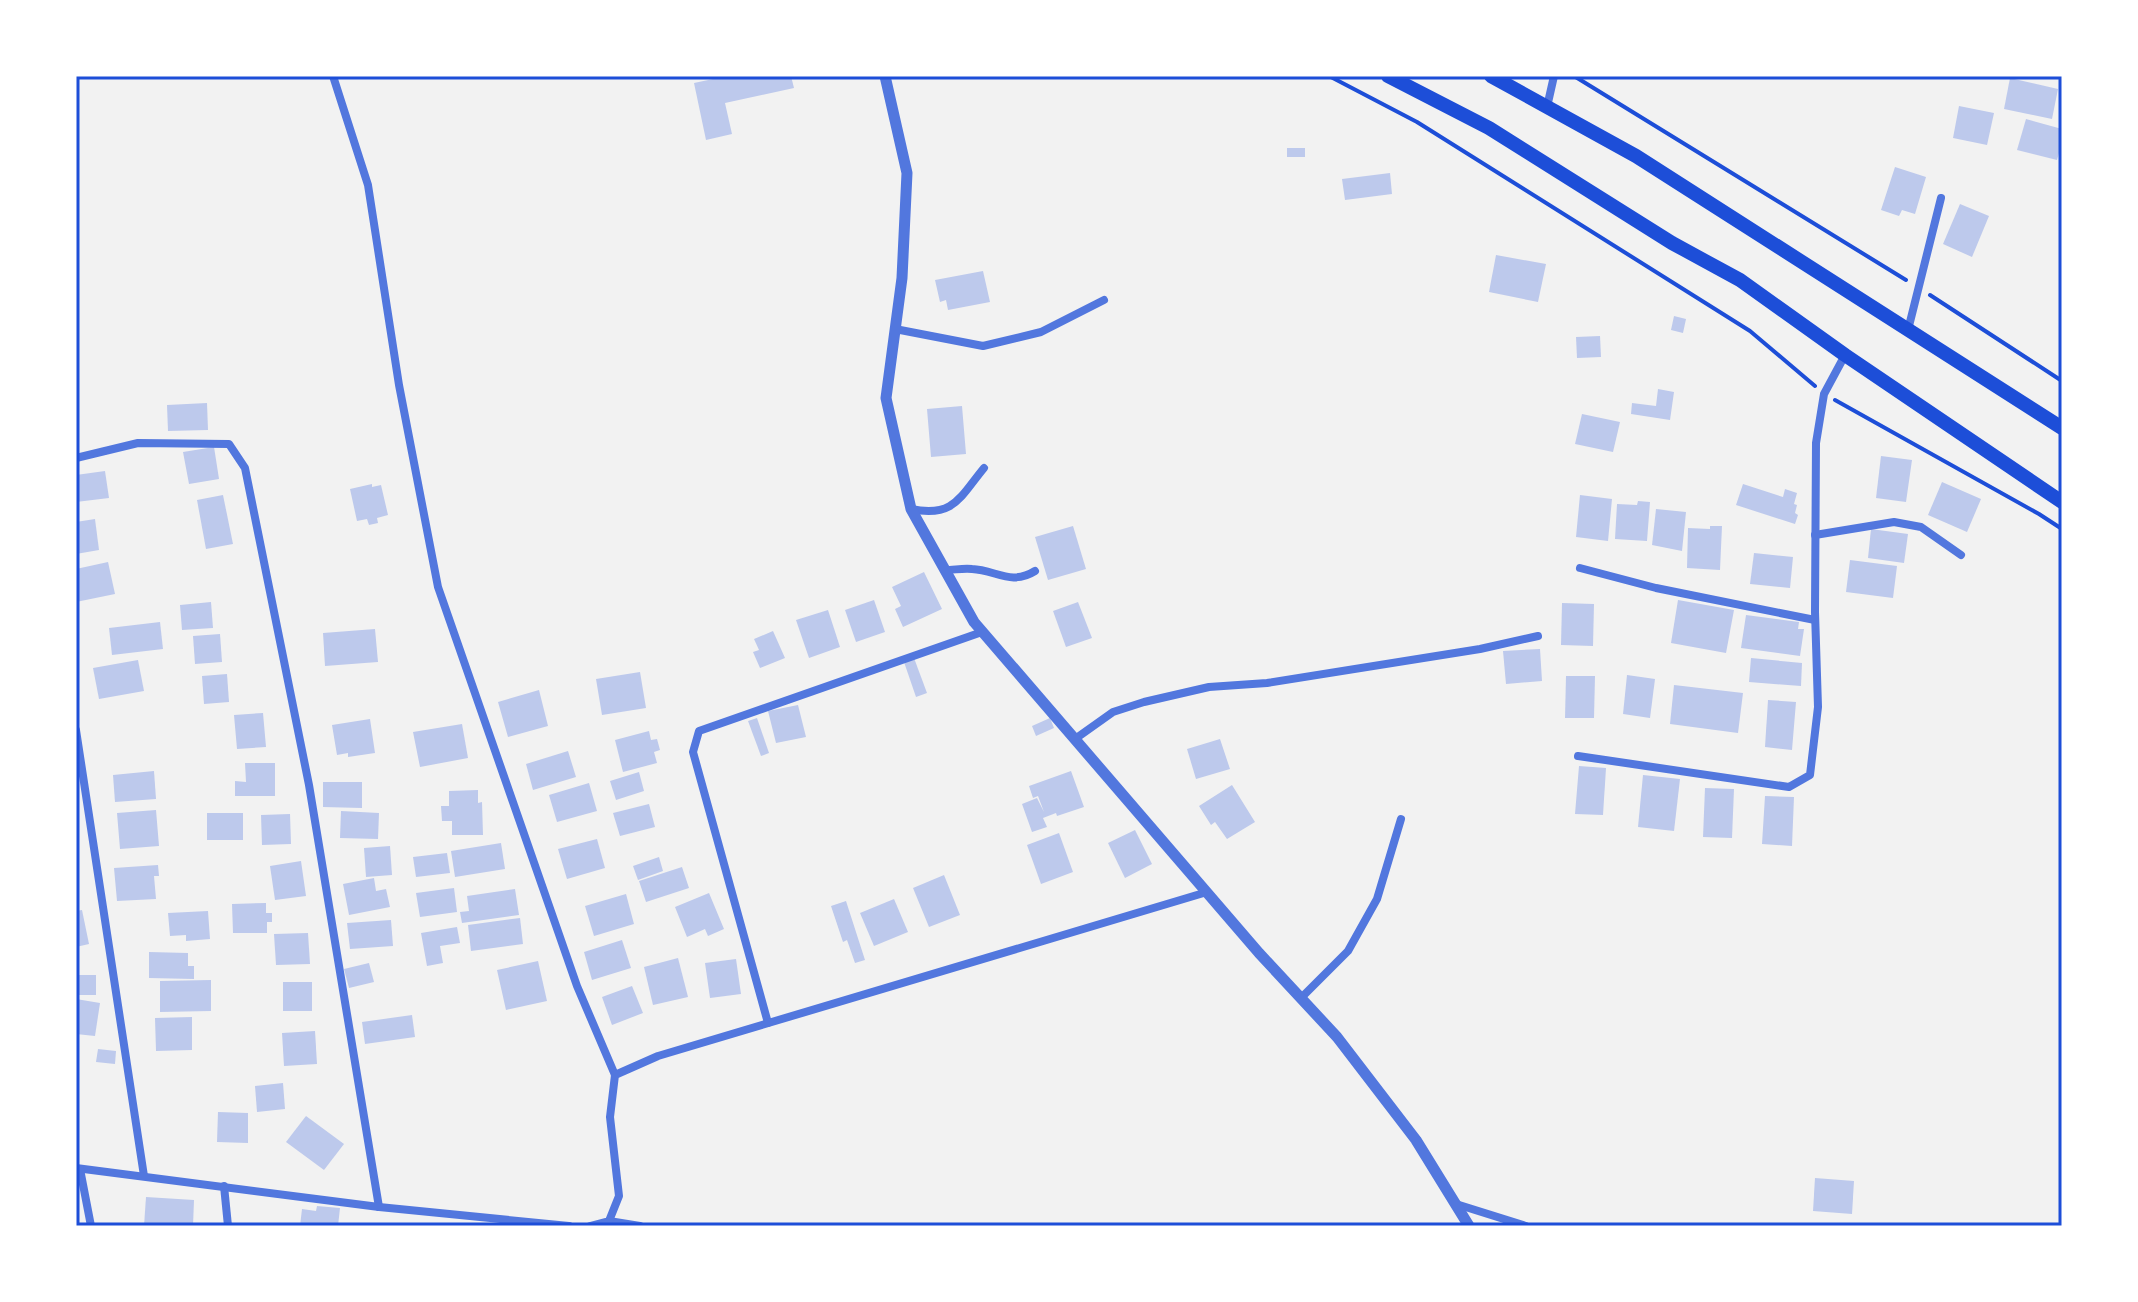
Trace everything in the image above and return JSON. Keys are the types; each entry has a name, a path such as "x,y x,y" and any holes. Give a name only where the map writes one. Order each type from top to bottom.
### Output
{"highway":[{"path":"1388,76 1489,128 1672,243 1740,280 2062,502"},
{"path":"1491,76 1636,156 2062,428"}],"street":[{"path":"333,76 368,185 399,385 438,587 577,986 615,1075 610,1117 619,1196 609,1221"},
{"path":"885,76 907,173 902,278 886,398 911,509 982,632 1337,1037 1416,1140 1469,1226"},
{"path":"1547,107 1554,76"},
{"path":"1908,330 1941,198"},
{"path":"895,329 983,346 1041,332 1104,300"},
{"path":"1578,756 1789,787 1810,775 1818,707 1816,443 1824,394 1845,355"},
{"path":"76,458 138,443 229,444 245,468 309,785 379,1207"},
{"path":"911,509 931,513 954,504 984,468"},
{"path":"1815,535 1894,522 1921,527 1961,555"},
{"path":"1580,568 1656,588 1815,620"},
{"path":"945,570 974,569 1014,580 1025,578 1035,571"},
{"path":"768,1023 693,752 699,731 982,632"},
{"path":"1075,739 1113,712 1196,690 1282,681 1480,649 1538,636"},
{"path":"76,730 144,1176"},
{"path":"1301,998 1348,951 1377,899 1401,819"},
{"path":"615,1075 658,1056 1207,892"},
{"path":"91,1226 78,1168 497,1222 569,1226"},
{"path":"224,1186 228,1226"},
{"path":"1455,1203 1526,1226"},
{"path":"590,1226 609,1221 640,1226"}],"path":[{"path":"1329,76 1417,122 1750,331 1824,394 2062,529"},
{"path":"1574,76 1919,288 2062,381"}],"building":[{"path":"727,76 791,76 794,88 725,103 732,134 706,140 694,83"},
{"path":"2010,78 2058,89 2052,119 2004,109"},
{"path":"1959,106 1994,113 1987,145 1953,138"},
{"path":"2026,119 2062,129 2057,160 2017,150"},
{"path":"1287,148 1305,148 1305,157 1287,157"},
{"path":"1895,167 1926,177 1915,214 1902,210 1899,216 1881,210"},
{"path":"1390,173 1392,194 1345,200 1342,179"},
{"path":"1960,204 1989,216 1972,257 1943,244"},
{"path":"1496,255 1546,264 1538,302 1489,292"},
{"path":"983,271 990,302 948,310 946,300 940,302 935,280"},
{"path":"1674,316 1686,319 1683,333 1671,330"},
{"path":"1600,336 1601,357 1577,358 1576,337"},
{"path":"1658,389 1674,392 1670,420 1631,414 1632,403 1656,406"},
{"path":"207,403 208,430 168,431 167,405"},
{"path":"962,406 966,454 931,457 927,409"},
{"path":"1582,414 1620,422 1613,452 1575,444"},
{"path":"214,447 219,479 189,484 183,452"},
{"path":"1881,456 1912,460 1906,502 1876,498"},
{"path":"105,471 109,498 76,502 76,475"},
{"path":"1942,482 1981,499 1967,532 1928,515"},
{"path":"372,484 372,487 381,485 388,515 377,518 378,523 369,525 367,519 357,521 350,489"},
{"path":"1743,484 1783,497 1785,489 1797,493 1794,504 1797,505 1795,513 1798,515 1795,524 1736,505"},
{"path":"223,495 233,544 206,549 197,500"},
{"path":"1580,495 1612,499 1608,541 1576,537"},
{"path":"1638,501 1650,502 1647,541 1615,539 1617,504 1637,505"},
{"path":"1656,509 1686,512 1682,551 1652,545"},
{"path":"95,519 99,550 76,554 76,522"},
{"path":"1073,526 1086,569 1048,580 1035,537"},
{"path":"1710,526 1722,526 1720,570 1687,568 1688,528 1710,529"},
{"path":"1871,529 1908,534 1904,563 1868,558"},
{"path":"1754,553 1793,557 1790,588 1750,584"},
{"path":"1850,560 1897,566 1893,598 1846,592"},
{"path":"108,562 115,594 76,602 76,569"},
{"path":"924,572 942,609 903,627 895,609 901,606 892,587"},
{"path":"874,600 885,632 856,642 845,610"},
{"path":"1678,600 1734,610 1726,653 1671,643"},
{"path":"211,602 213,628 182,630 180,605"},
{"path":"1078,602 1092,638 1066,647 1053,611"},
{"path":"1562,603 1594,604 1593,646 1561,645"},
{"path":"828,610 840,647 809,658 796,620"},
{"path":"1746,615 1799,622 1798,629 1804,629 1800,656 1741,648"},
{"path":"160,622 163,649 112,655 109,628"},
{"path":"375,629 378,662 325,666 323,633"},
{"path":"773,631 785,658 760,668 753,652 759,650 754,639"},
{"path":"220,634 222,662 195,664 193,636"},
{"path":"1540,649 1542,681 1506,684 1503,651"},
{"path":"914,658 927,693 916,697 904,662"},
{"path":"1751,658 1802,663 1801,686 1749,682"},
{"path":"138,660 144,691 99,699 93,668"},
{"path":"640,672 646,708 602,715 596,679"},
{"path":"227,674 229,702 204,704 202,676"},
{"path":"1627,675 1655,679 1650,718 1623,714"},
{"path":"1566,676 1595,676 1594,718 1565,718"},
{"path":"1674,685 1743,693 1738,733 1670,724"},
{"path":"539,690 548,726 508,737 498,702"},
{"path":"1768,700 1796,702 1792,750 1765,747"},
{"path":"798,705 806,737 776,743 768,711"},
{"path":"263,713 266,747 237,749 234,715"},
{"path":"757,718 769,753 761,756 748,721"},
{"path":"1050,718 1054,728 1036,736 1032,726"},
{"path":"370,719 375,753 348,757 348,753 337,755 332,725"},
{"path":"462,724 468,758 420,767 413,732"},
{"path":"649,731 651,740 657,739 660,750 654,752 657,763 623,772 615,740"},
{"path":"1220,739 1230,769 1196,779 1187,749"},
{"path":"568,751 576,777 533,790 526,764"},
{"path":"245,763 275,763 275,796 235,796 235,781 246,782"},
{"path":"1579,766 1606,768 1603,815 1575,814"},
{"path":"154,771 156,799 115,802 113,775"},
{"path":"1071,771 1084,807 1043,818 1047,827 1032,832 1022,804 1037,798 1044,812 1038,796 1033,798 1029,786"},
{"path":"639,772 644,791 616,800 610,781"},
{"path":"1643,775 1680,779 1674,831 1638,827"},
{"path":"323,782 362,782 362,808 323,807"},
{"path":"589,783 597,811 557,822 549,795"},
{"path":"1232,785 1255,822 1227,839 1215,822 1211,825 1199,806"},
{"path":"1705,788 1734,789 1732,838 1703,837"},
{"path":"478,790 478,803 482,802 483,835 452,835 452,821 442,821 441,806 449,806 449,791"},
{"path":"1765,796 1794,797 1792,846 1762,844"},
{"path":"649,804 655,827 620,836 613,813"},
{"path":"156,810 159,846 120,849 117,813"},
{"path":"341,811 379,813 378,839 340,838"},
{"path":"207,813 243,813 243,840 207,840"},
{"path":"290,814 291,844 262,845 261,815"},
{"path":"1135,830 1152,864 1125,878 1108,843"},
{"path":"1059,833 1073,872 1041,884 1027,845"},
{"path":"597,839 605,868 567,879 558,849"},
{"path":"501,843 505,869 455,877 451,851"},
{"path":"390,846 392,875 366,877 364,848"},
{"path":"447,853 450,873 416,877 413,857"},
{"path":"659,857 663,871 638,880 633,866"},
{"path":"301,861 306,896 275,900 270,866"},
{"path":"158,865 159,876 154,876 156,899 117,901 114,868"},
{"path":"682,867 689,888 646,902 639,881"},
{"path":"944,875 960,915 929,927 913,888"},
{"path":"374,878 376,891 386,889 390,907 349,915 343,884"},
{"path":"454,888 457,912 420,917 416,893"},
{"path":"515,889 519,915 462,923 460,912 469,911 467,896"},
{"path":"709,893 724,929 708,936 705,929 687,937 675,907"},
{"path":"626,894 634,924 594,936 585,906"},
{"path":"894,899 908,932 874,946 860,913"},
{"path":"846,901 865,960 855,963 847,940 843,942 831,906"},
{"path":"266,903 266,913 272,913 272,922 267,922 267,933 233,933 232,904"},
{"path":"82,910 89,944 76,947 76,911"},
{"path":"208,911 210,939 186,941 186,935 170,936 168,913"},
{"path":"520,918 523,944 471,951 468,925"},
{"path":"391,920 393,946 350,949 347,923"},
{"path":"457,927 460,943 440,946 443,963 427,966 421,933"},
{"path":"308,933 310,964 276,965 274,934"},
{"path":"622,940 631,968 592,980 584,952"},
{"path":"149,952 188,953 188,966 194,966 194,979 149,978"},
{"path":"678,958 688,997 653,1005 644,967"},
{"path":"736,959 741,994 710,998 705,963"},
{"path":"538,961 547,1001 506,1010 497,970"},
{"path":"369,963 374,982 349,988 344,969"},
{"path":"76,975 96,975 96,995 76,995"},
{"path":"211,980 211,1011 160,1012 160,981"},
{"path":"283,982 312,982 312,1011 283,1011"},
{"path":"632,986 643,1013 612,1025 602,997"},
{"path":"76,999 100,1003 95,1036 76,1034"},
{"path":"412,1015 415,1037 365,1044 362,1022"},
{"path":"192,1017 192,1050 156,1051 155,1018"},
{"path":"315,1031 317,1064 284,1066 282,1033"},
{"path":"98,1049 116,1051 115,1064 96,1062"},
{"path":"283,1083 285,1109 257,1112 255,1086"},
{"path":"218,1112 248,1113 248,1143 217,1142"},
{"path":"306,1116 344,1144 324,1170 286,1142"},
{"path":"1815,1178 1854,1181 1852,1214 1813,1211"},
{"path":"146,1197 194,1200 193,1226 144,1226"},
{"path":"317,1206 340,1208 338,1226 300,1226 302,1209 316,1211"}]}
